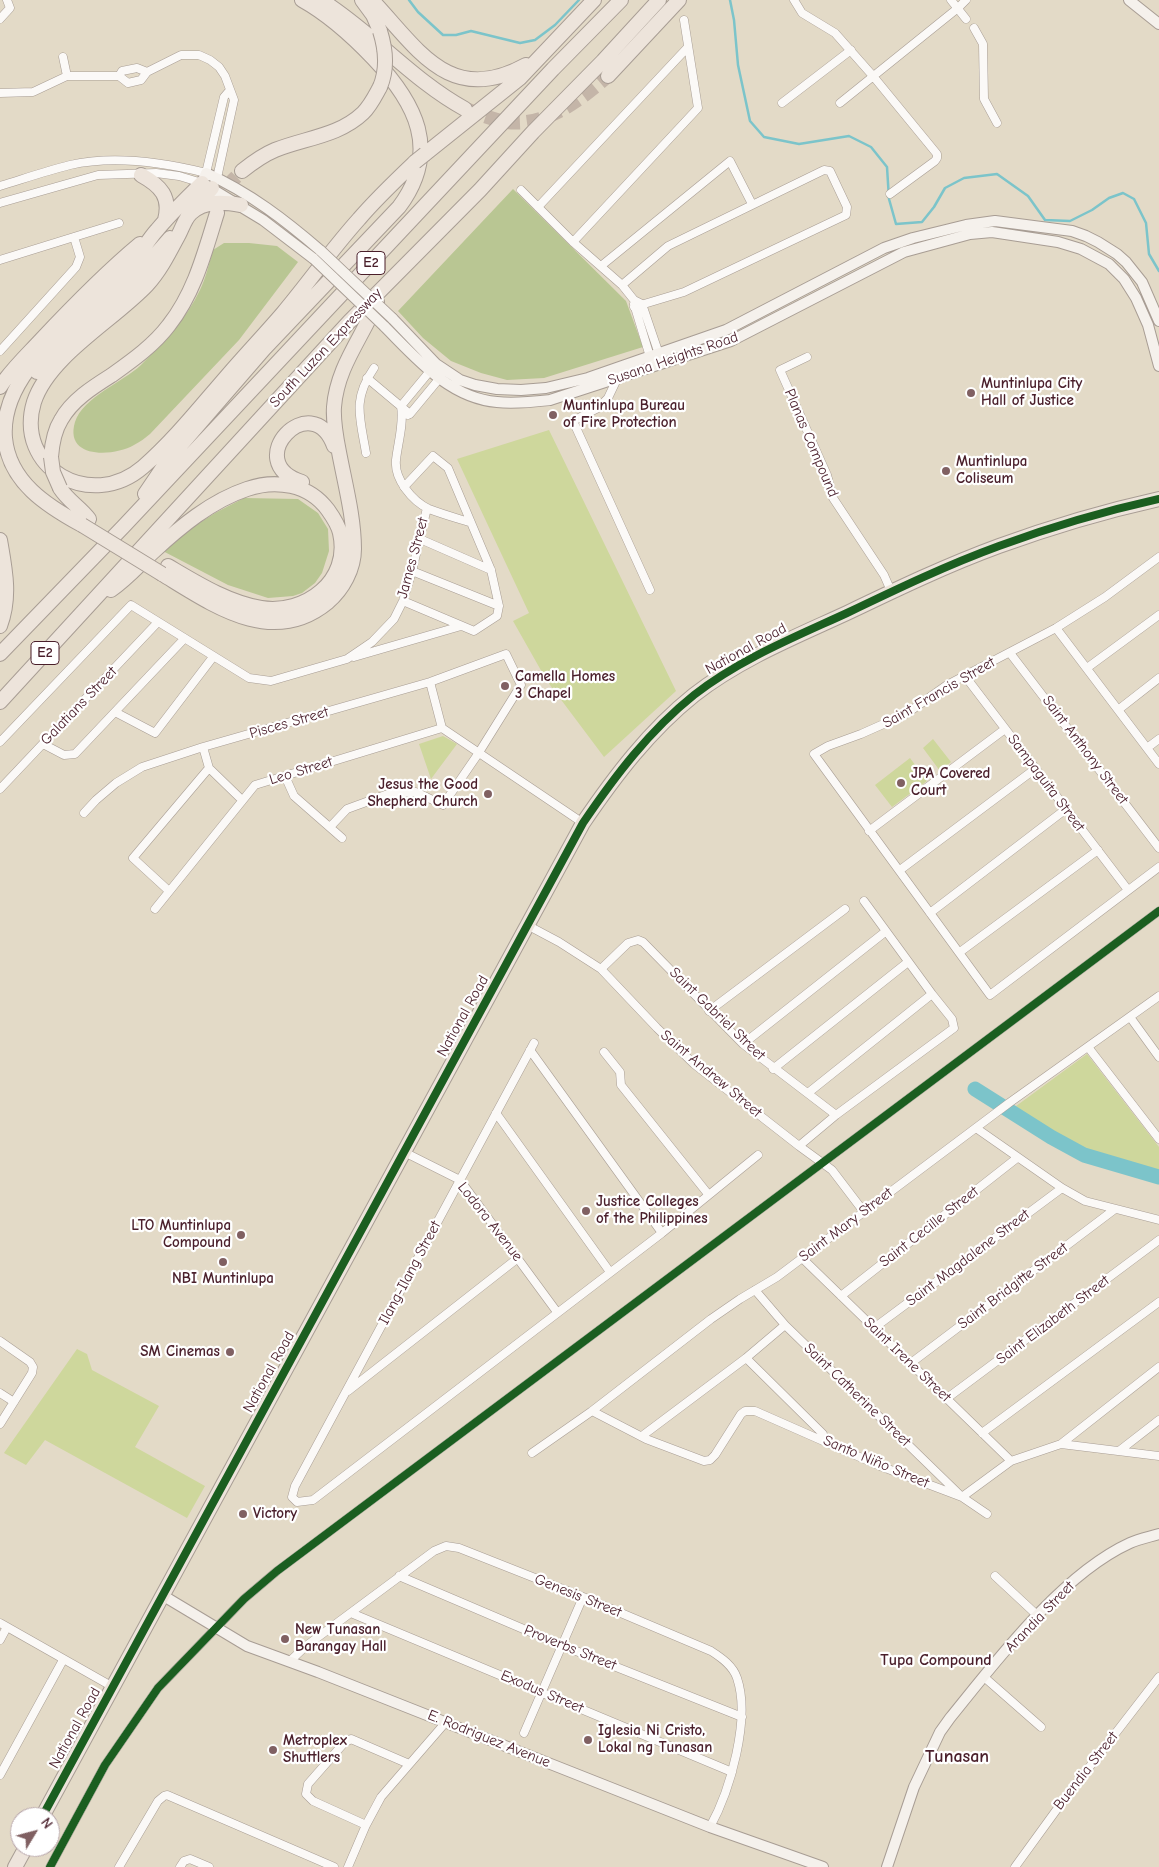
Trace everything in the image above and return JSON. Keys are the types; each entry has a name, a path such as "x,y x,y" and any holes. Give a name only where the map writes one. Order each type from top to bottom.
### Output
{"highway":[{"path":"123,527 168,460 264,349 398,207 412,185 421,154 421,138 416,117 396,85 355,39 323,13 302,0"},
{"path":"321,0 352,22 425,83 465,109"},
{"path":"242,171 253,162 276,150 335,131 347,125 368,108 380,87 386,67 384,45 380,31 373,15 362,0"},
{"path":"372,0 420,53 438,68 452,74 480,79 498,78 542,56"},
{"path":"185,209 163,264 148,284 125,307 59,363 45,380 35,400 32,409 31,427 38,450 45,462 54,471 76,483 104,486 121,481 142,468 200,408 282,314 360,218 420,158 509,87 542,56 594,0"},
{"name":"South Luzon Expressway","path":"0,654 123,527 553,69 621,0"},
{"name":"South Luzon Expressway","path":"0,702 349,322 480,190 532,132 604,61 659,0"},
{"path":"608,76 679,0"},
{"path":"86,522 45,502 31,491 16,472 6,446 4,431 6,411 16,386 33,364 50,344 129,267 161,225 167,205 165,197 155,184 141,174"},
{"path":"209,181 185,209 135,279 38,371 21,394 14,411 12,426 13,445 28,477 52,500 165,570 216,605 236,615 271,623 286,622 300,618 326,603 339,590 349,574 354,560 352,522 335,429 334,409 338,384 350,354 368,323 383,288"},
{"path":"0,387 14,369 59,321 122,259 161,225 185,209 214,202 241,205"},
{"path":"86,522 83,511 67,498 53,472 51,457 57,429 67,411 83,395 150,345 169,325 193,285 217,213"},
{"path":"200,408 264,349"},
{"path":"165,570 236,601 261,608 291,607 320,593 336,571 340,558 341,541 338,526 330,504 322,493 307,484 290,478 281,470 277,456 280,441 289,430 298,425 316,424 329,435 342,467"},
{"path":"90,604 124,580 190,521 223,500 248,488 277,484 302,488 316,496 334,518"},
{"name":"National Road","path":"48,1807 583,823 636,750 655,730 715,680 751,659 891,591 1020,538 1106,512 1159,499"},
{"path":"0,540 7,586 6,604 0,626"}],"main road":[{"path":"1129,0 1159,24"},
{"name":"Susana Heights Road","path":"209,181 314,259 439,379 472,396 495,402 521,404 550,400 617,379 656,359 726,330 884,248 914,238 995,220 1072,231 1108,248 1126,262 1142,282 1159,321"},
{"name":"Susana Heights Road","path":"209,181 244,192 268,207 322,251 392,318 414,343 448,373 460,380 475,385 497,389 546,388 731,341 904,252 970,234 992,232 1058,242 1092,254 1109,264 1124,279 1136,298 1148,325 1159,366"},
{"name":"Arandia Street","path":"887,1867 914,1787 940,1732 984,1677 1038,1616 1065,1589 1107,1556 1131,1542 1159,1534"},
{"name":"E. Rodriguez Avenue","path":"162,1595 247,1646 290,1661 710,1827 823,1867"}],"street":[{"path":"0,19 10,8 7,0"},
{"path":"794,0 802,14 829,28 850,50 936,154 937,158 890,194"},
{"path":"951,0 966,18"},
{"path":"840,103 966,0"},
{"path":"572,242 698,108 684,20"},
{"path":"974,28 983,44 984,99 997,123"},
{"path":"538,207 688,47"},
{"path":"782,103 850,50"},
{"path":"0,93 33,92 67,76 119,76 128,83 141,80 147,72 175,56 199,55 219,67 225,76 234,100 209,181"},
{"path":"63,56 67,76"},
{"path":"119,76 122,71 137,68 147,72"},
{"path":"209,181 224,97 230,90"},
{"path":"0,186 70,165 97,161 158,163 209,181"},
{"path":"601,266 730,161 752,204"},
{"path":"70,165 74,180"},
{"path":"622,285 668,246 824,170 830,171 848,212 846,214 684,292 642,304 634,303"},
{"path":"0,203 74,180 98,175 156,173 209,181"},
{"path":"521,190 572,242 622,285 634,303 656,359"},
{"path":"0,260 119,223"},
{"path":"0,351 76,267 80,257 74,237"},
{"path":"642,304 656,359"},
{"name":"Planas Compound","path":"807,357 780,370 827,475 833,498 884,575 891,591"},
{"path":"366,453 359,404 360,393 374,368"},
{"path":"401,406 430,371"},
{"path":"367,378 401,406 407,415 439,379"},
{"path":"617,379 608,398 598,408 573,422 650,590"},
{"name":"James Street","path":"0,742 131,605 249,678 272,681 347,659 372,642 394,619 402,601 412,571 427,508 404,487 398,476 396,463 407,415"},
{"path":"402,601 474,631 497,616 499,606 491,570 448,468 434,456 404,487"},
{"path":"427,508 470,522"},
{"path":"420,539 491,570"},
{"name":"Saint Francis Street","path":"1128,890 990,995 814,754 828,746 891,722 906,714 947,685 1056,628 1105,597 1159,557"},
{"path":"412,571 499,606"},
{"path":"1087,668 1159,615"},
{"name":"Galatians Street","path":"0,789 158,622"},
{"path":"347,659 461,626"},
{"path":"1056,628 1159,764"},
{"path":"43,744 64,755 76,754 184,638"},
{"name":"Saint Anthony Street","path":"1010,653 1159,848"},
{"name":"Pisces Street","path":"84,813 96,800 128,775 142,767 202,747 430,682 506,654 521,685 478,754"},
{"path":"115,712 155,733 213,657"},
{"name":"Sampaguita Street","path":"965,676 1128,890"},
{"path":"1118,710 1159,678"},
{"path":"430,682 442,728 583,823"},
{"name":"Leo Street","path":"155,909 255,785 442,728"},
{"path":"869,831 1005,729"},
{"path":"1147,748 1159,739"},
{"path":"202,747 209,768 242,800"},
{"path":"331,826 346,809 388,794 416,792 443,805 478,754"},
{"path":"169,891 133,858 209,768"},
{"path":"900,870 1035,769"},
{"path":"285,776 294,796 331,826 342,838"},
{"path":"930,913 1066,809"},
{"path":"960,952 1098,850"},
{"path":"1128,890 1159,868"},
{"path":"799,1146 954,1028 952,1019 885,932 864,901"},
{"path":"709,1011 845,908"},
{"path":"50,1867 104,1765 130,1726 158,1688 244,1599 277,1571 1159,911"},
{"name":"Saint Andrew Street","path":"527,925 559,942 601,969 694,1064 832,1170 864,1212"},
{"path":"743,1044 885,932"},
{"name":"Saint Gabriel Street","path":"601,969 628,943 638,940 643,942 743,1044 836,1116"},
{"path":"773,1069 908,962"},
{"path":"808,1093 932,994"},
{"name":"Saint Mary Street","path":"532,1453 592,1411 711,1319 777,1277 994,1114 1159,996"},
{"path":"1130,1017 1159,1057"},
{"name":"Ilang-Ilang Street","path":"557,1312 313,1500 297,1502 292,1496 292,1492 344,1394 532,1047 662,1233"},
{"path":"1088,1047 1159,1139"},
{"path":"604,1052 620,1072 621,1085 708,1194"},
{"path":"496,1113 610,1272"},
{"path":"976,1128 1017,1158 1085,1202 1159,1220"},
{"name":"Lodora Avenue","path":"404,1152 460,1180 557,1312"},
{"path":"557,1312 662,1233 758,1155"},
{"name":"Saint Cecille Street","path":"841,1296 1017,1158"},
{"name":"Saint Magdalene Street","path":"874,1328 1062,1188"},
{"name":"Saint Bridgitte Street","path":"911,1363 1115,1209"},
{"name":"Saint Elizabeth Street","path":"946,1399 1159,1240"},
{"path":"344,1394 518,1258"},
{"name":"Saint Irene Street","path":"802,1258 1011,1462"},
{"name":"Saint Catherine Street","path":"756,1290 785,1325 962,1498"},
{"path":"982,1433 1159,1302"},
{"path":"642,1436 746,1358 785,1325"},
{"path":"0,1341 30,1362 33,1367 32,1373 0,1424"},
{"path":"366,1356 378,1367"},
{"path":"746,1358 823,1434 823,1440"},
{"path":"987,1514 962,1498 1011,1462 1061,1444 1159,1367"},
{"path":"0,1393 14,1402"},
{"name":"Santo Niño Street","path":"592,1411 642,1436 704,1461 715,1454 738,1417 745,1411 750,1410 880,1466 962,1498"},
{"path":"1119,1451 1159,1420"},
{"path":"1061,1444 1159,1456"},
{"name":"Genesis Street","path":"290,1661 306,1646 399,1576 434,1551 446,1546 452,1546 583,1597 711,1651 723,1659 737,1678 742,1717 732,1772 720,1808 710,1827"},
{"name":"Proverbs Street","path":"399,1576 561,1645 742,1717"},
{"path":"995,1576 1038,1616"},
{"path":"524,1733 583,1597"},
{"name":"Exodus Street","path":"351,1613 732,1772"},
{"path":"0,1640 4,1625 113,1688"},
{"path":"1,1772 63,1660"},
{"name":"Buendia Street","path":"1015,1867 1159,1676"},
{"path":"984,1677 1041,1727"},
{"path":"348,1867 366,1825 381,1797 446,1722"},
{"path":"366,1825 313,1801 306,1794 308,1784 344,1743 351,1739 409,1764"},
{"path":"119,1867 158,1801 164,1796 170,1796 334,1867"},
{"path":"180,1867 184,1861 190,1859 209,1867"}],"green space":[{"path":"513,189 626,301 643,347 544,378 507,380 481,373 451,361 423,338 398,311"},
{"path":"224,243 277,246 298,262 239,340 150,434 134,445 114,452 92,452 83,449 77,443 74,434 75,422 79,413 95,397 141,365 174,330 200,290 213,250"},
{"path":"549,430 676,691 604,757 547,681 513,621 529,613 457,459"},
{"path":"244,498 298,499 318,513 328,529 329,551 322,573 315,583 302,593 293,596 268,598 228,585 159,549 215,513"},
{"path":"443,736 457,744 431,779 419,744"},
{"path":"933,739 951,762 940,771 923,748"},
{"name":"JPA Covered Court","path":"910,758 927,781 892,807 875,785"},
{"path":"1087,1054 1159,1147 1159,1173 1087,1152 1012,1109"},
{"path":"77,1349 87,1354 92,1370 159,1406 135,1447 205,1486 187,1518 45,1440 26,1465 4,1453"}],"waterway":[{"path":"409,0 418,12 443,35 456,35 471,31 520,43 535,40 555,25 579,0"},
{"path":"730,0 734,20 738,65 750,121 764,137 799,144 849,136 871,147 887,167 889,199 896,224 922,222 934,207 945,188 964,178 997,174 1028,196 1045,220 1070,221 1092,210 1109,198 1123,193 1134,199 1146,223 1149,254 1159,271"},
{"path":"975,1089 1051,1137 1084,1155 1159,1177"}],"tunnel":[{"path":"466,109 507,122 535,120 562,110 608,76"},
{"path":"219,207 233,180 242,171"}],"cycle path":[{"path":"47,1807 583,823 634,755 662,724 694,695 730,670 768,650 980,553 1078,520 1159,499"},
{"path":"50,1867 105,1765 158,1688 244,1599 277,1571 1159,911"}],"place":[{"name":"Muntinlupa City Hall of Justice","path":"971,393"},
{"name":"Muntinlupa Bureau of Fire Protection","path":"553,415"},
{"name":"Muntinlupa Coliseum","path":"946,471"},
{"name":"Camella Homes 3 Chapel","path":"505,686"},
{"name":"JPA Covered Court","path":"901,783"},
{"name":"Jesus the Good Shepherd Church","path":"488,794"},
{"name":"Justice Colleges of the Philippines","path":"586,1211"},
{"name":"LTO Muntinlupa Compound","path":"241,1235"},
{"name":"NBI Muntinlupa","path":"223,1262"},
{"name":"SM Cinemas","path":"230,1352"},
{"name":"Victory","path":"243,1514"},
{"name":"New Tunasan Barangay Hall","path":"285,1639"},
{"name":"Iglesia Ni Cristo, Lokal ng Tunasan","path":"588,1740"},
{"name":"Metroplex Shuttlers","path":"273,1750"}],"district":[{"name":"Tupa Compound","path":"936,1660"},
{"name":"Tunasan","path":"957,1757"}]}
